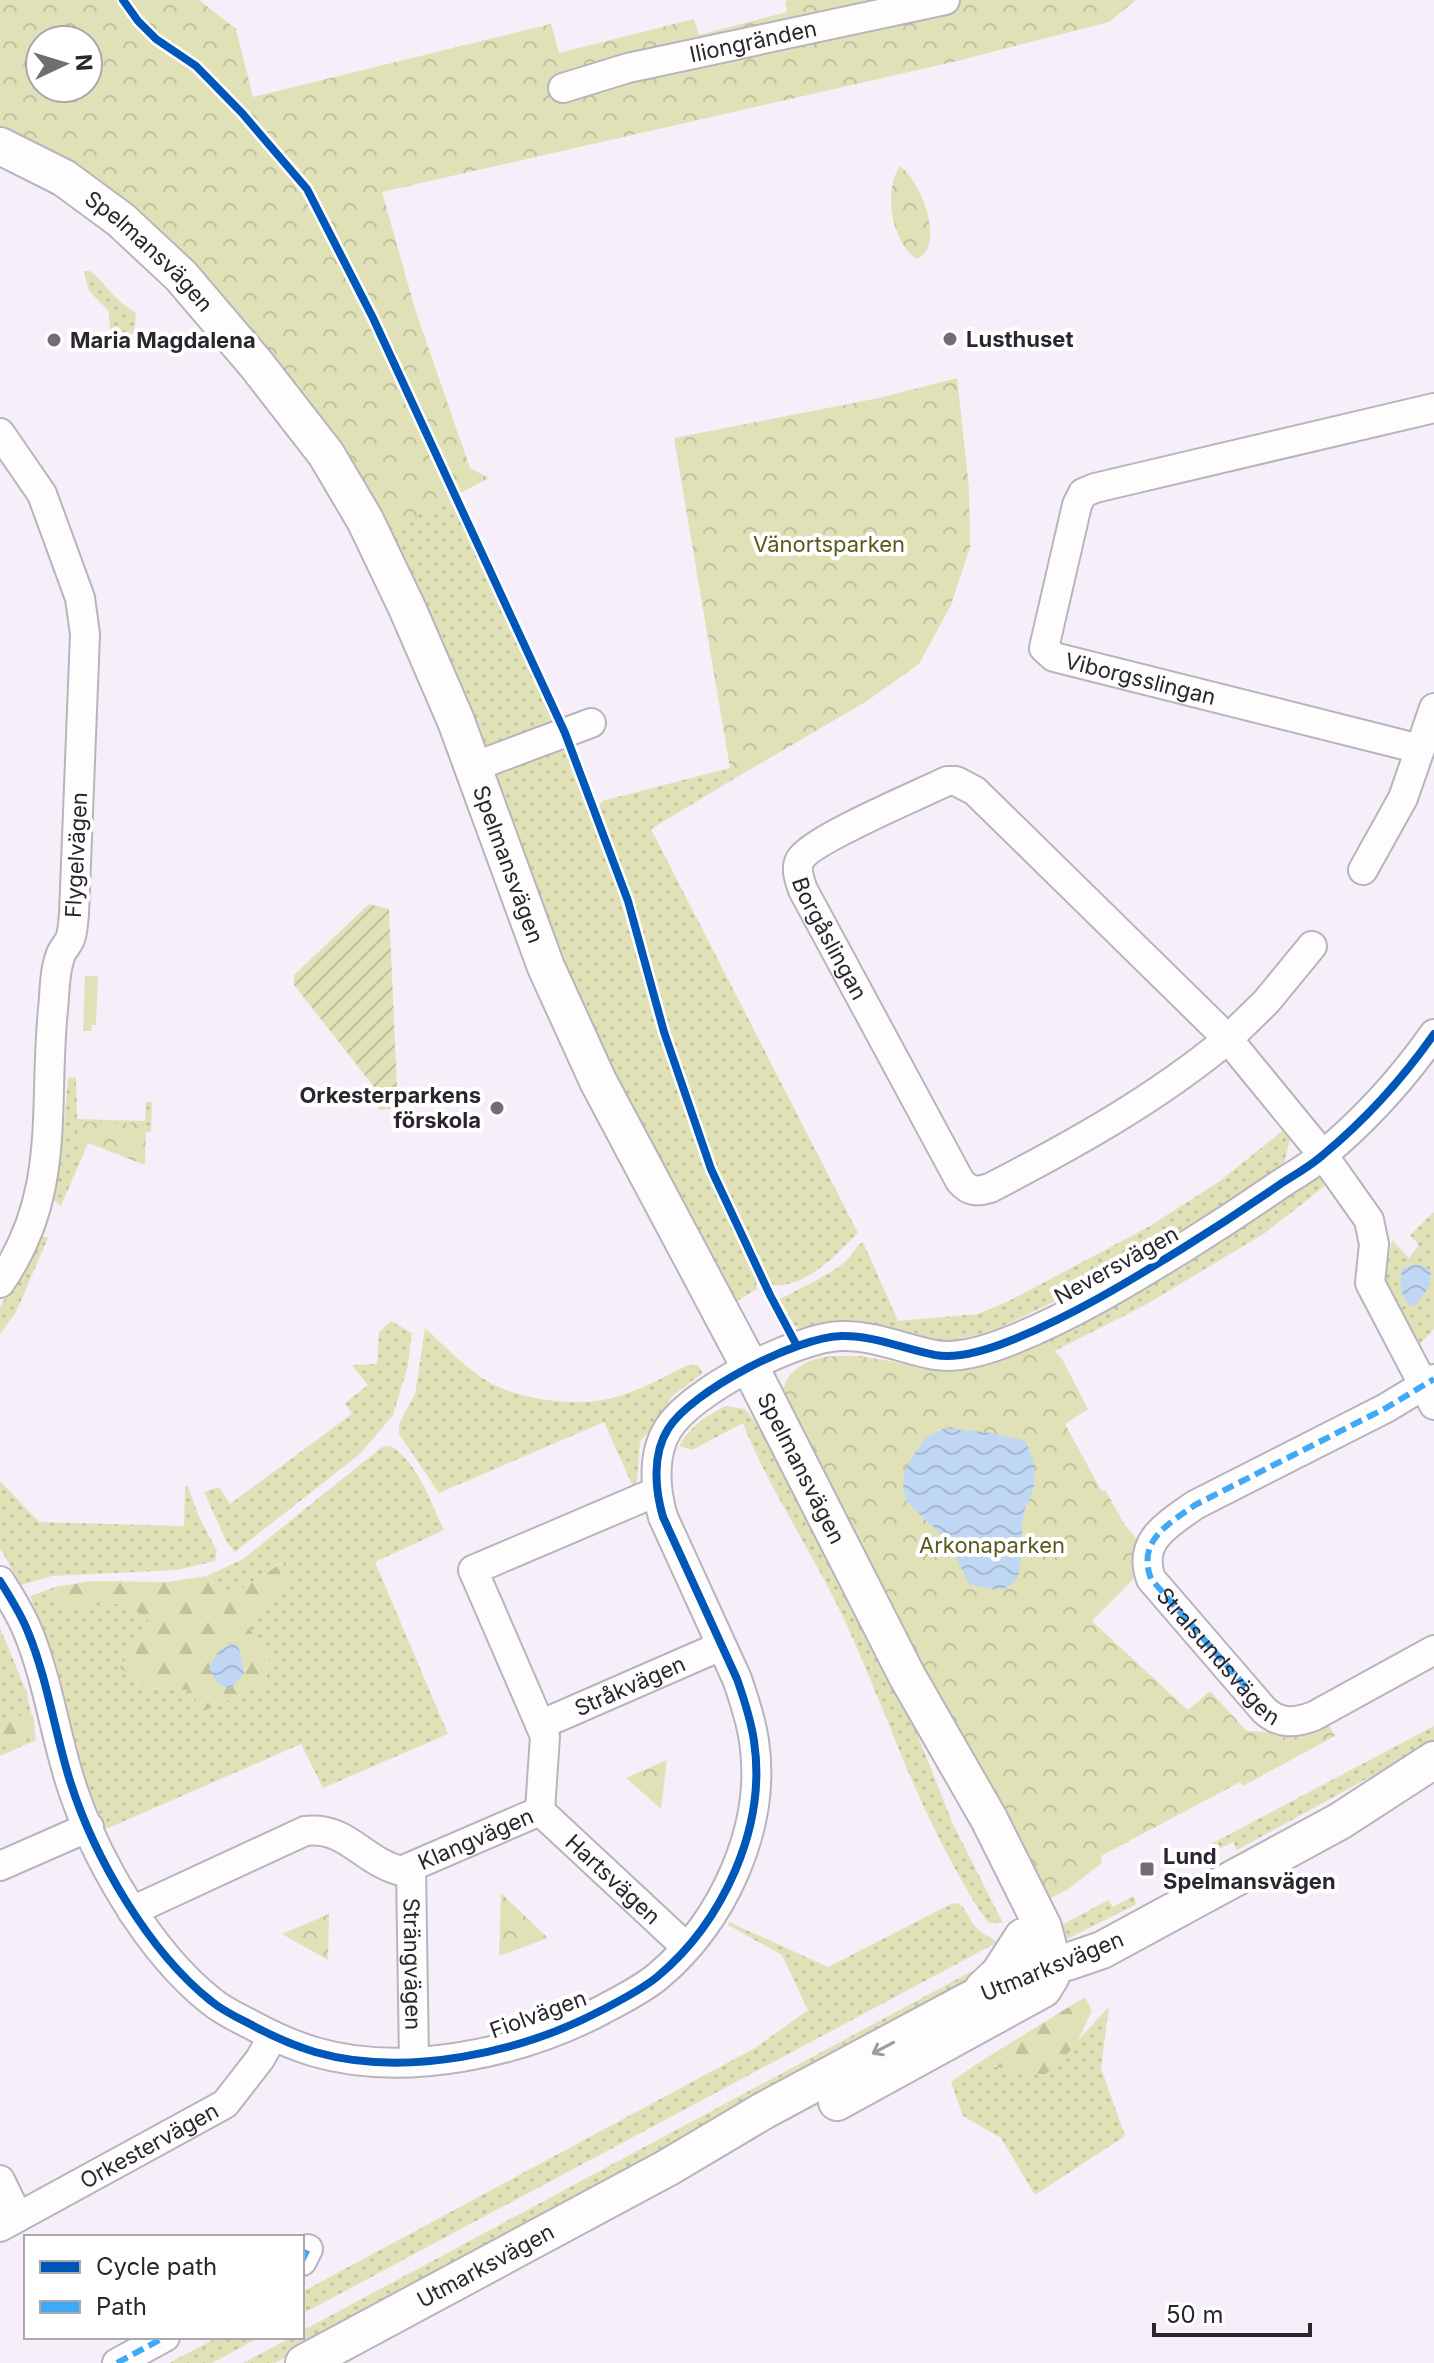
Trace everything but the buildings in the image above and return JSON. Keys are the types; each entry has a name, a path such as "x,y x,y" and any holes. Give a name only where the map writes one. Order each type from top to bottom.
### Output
{"main road":[{"name":"Spelmansvägen","path":"0,146 64,178 121,220 181,276 256,364 326,454 365,520 408,610 473,767 546,967 598,1081 750,1367 907,1676 989,1819 1036,1911 1052,1962"},
{"name":"Spelmansvägen","path":"907,1676 946,1781 1023,1937 1052,1962 1088,1978"},
{"name":"Utmarksvägen","path":"304,2363 667,2168 763,2111 970,2000 1052,1962 1067,1962 1102,1950 1340,1821 1434,1760"},
{"name":"Utmarksvägen","path":"667,2168 837,2102 916,2067 1353,1834 1434,1779"},
{"path":"970,2000 999,1974 1023,1937"},
{"path":"837,2102 1038,1993 1049,1981 1052,1962"}],"street":[{"name":"Iliongränden","path":"563,88 628,68 945,0"},
{"name":"Viborgsslingan","path":"1420,749 1054,657 1044,648 1077,505 1083,493 1434,408"},
{"name":"Flygelvägen","path":"0,433 42,494 80,598 85,634 74,914 70,938 61,953 57,972 45,1174 31,1226 0,1283"},
{"path":"1363,870 1403,798 1434,708"},
{"path":"473,767 591,723"},
{"name":"Borgåslingan","path":"1312,946 1266,1002 1228,1039 1190,1071 1105,1126 990,1188 968,1190 960,1181 803,890 798,864 801,857 820,843 947,781 963,784 975,791 1228,1039 1323,1155"},
{"name":"Neversvägen","path":"750,1367 797,1346 838,1336 875,1339 937,1355 957,1355 1010,1341 1118,1288 1229,1219 1323,1155 1392,1089 1434,1034"},
{"name":"Stralsundsvägen","path":"1323,1155 1369,1220 1374,1244 1370,1283 1430,1390 1195,1505 1152,1541 1147,1551 1146,1566 1151,1579 1264,1710 1281,1721 1297,1722 1314,1716 1434,1650"},
{"name":"Fiolvägen","path":"0,1581 28,1633 71,1784 89,1827 132,1911 183,1977 213,2003 273,2036 316,2052 349,2058 414,2061 455,2058 511,2047 573,2026 657,1976 709,1919 732,1876 741,1851 755,1793 756,1764 751,1725 737,1679 663,1517 656,1492 660,1448 668,1429 700,1397 750,1367"},
{"name":"Klangvägen","path":"132,1911 305,1831 331,1831 386,1867 401,1871 540,1811 545,1736 473,1570 656,1492"},
{"name":"Stråkvägen","path":"540,1725 721,1646"},
{"name":"Hartsvägen","path":"540,1811 686,1947"},
{"path":"0,1866 89,1827"},
{"name":"Strängvägen","path":"411,1868 414,2061"},
{"name":"Orkestervägen","path":"9,2222 225,2104 260,2059 273,2036"},
{"path":"0,2180 9,2222"},
{"path":"117,2363 161,2339"}],"green space":[{"path":"0,0 199,0 236,29 253,97 551,24 559,53 694,19 699,35 787,12 785,1 790,0 1136,0 1109,22 957,61 382,192 415,309 470,468 489,478 386,532 299,400 0,130"},
{"path":"104,36 442,478 558,729 482,757 401,561 52,104 104,104"},
{"path":"900,166 922,198 930,227 926,251 917,259 901,241 892,215 892,188"},
{"path":"84,271 90,271 135,312 132,335 118,352 111,346 109,311 89,291"},
{"name":"Vänortsparken","path":"957,378 969,488 970,548 951,605 919,664 867,701 742,774 730,768 674,438 879,398"},
{"path":"564,742 615,880 667,1060 708,1177 754,1269 757,1289 734,1303 577,1005 488,771"},
{"path":"730,768 742,774 651,829 858,1233 820,1268 785,1284 773,1285 765,1274 718,1174 670,1037 599,806 602,801"},
{"path":"369,904 389,909 398,1108 378,1110 378,1092 294,985 294,975"},
{"path":"85,976 98,976 96,1025 92,1025 91,1031 83,1031"},
{"path":"76,1077 77,1119 145,1121 146,1102 152,1102 151,1132 146,1132 146,1125 88,1143 61,1206 50,1197 61,1159 68,1078"},
{"path":"77,1122 146,1124 145,1165 88,1143 77,1144"},
{"path":"1286,1128 1291,1136 1284,1163 1263,1181 1130,1265 993,1331 947,1342 844,1320 799,1328 794,1325 780,1299 838,1267 863,1242 898,1321 978,1314 1011,1300 1150,1226 1220,1181"},
{"path":"1314,1176 1325,1176 1330,1182 1265,1233 1147,1304 1035,1361 981,1383 823,1357 862,1356 908,1366 963,1370 998,1359 1170,1272 1266,1211"},
{"path":"1434,1212 1434,1329 1420,1344 1384,1281 1392,1240 1409,1258 1419,1245 1410,1235"},
{"path":"40,1235 48,1238 16,1312 0,1334 0,1307"},
{"path":"391,1321 412,1333 408,1365 393,1415 360,1454 235,1552 227,1543 204,1492 219,1487 230,1504 352,1414 345,1403 368,1385 352,1365 377,1364 379,1332"},
{"path":"425,1328 487,1381 513,1393 546,1400 579,1402 608,1399 639,1389 688,1365 698,1365 703,1373 672,1396 640,1441 637,1481 633,1487 604,1422 439,1493 399,1434 399,1424 415,1394"},
{"name":"Arkonaparken","path":"1043,1339 1062,1359 1088,1409 1065,1424 1102,1492 1105,1490 1125,1525 1147,1551 1146,1566 1092,1621 1188,1710 1210,1691 1247,1731 1291,1733 1326,1720 1335,1736 1243,1786 1240,1782 1101,1856 1102,1863 1067,1890 1041,1903 783,1399 788,1378 802,1365 822,1358 869,1358 961,1370 992,1363"},
{"path":"726,1406 745,1409 783,1471 904,1701 953,1824 1003,1923 989,1923 964,1885 908,1771 843,1617 765,1472 743,1423 692,1450 679,1446 699,1422"},
{"path":"391,1446 416,1473 444,1530 375,1562 448,1734 323,1788 301,1744 106,1829 86,1782 56,1663 30,1596 55,1587 63,1608 125,1603 150,1621 120,1668 148,1688 189,1690 204,1711 265,1684 269,1659 246,1623 287,1579 282,1562 225,1600 207,1576 243,1559 382,1447"},
{"path":"0,1481 39,1522 184,1526 185,1486 188,1486 198,1515 217,1551 215,1561 177,1570 52,1576 21,1585 0,1548"},
{"path":"283,1562 287,1579 246,1623 269,1659 265,1684 204,1711 189,1690 148,1688 120,1668 149,1621 125,1603 63,1608 55,1587 91,1581 168,1582 207,1576 225,1600"},
{"path":"0,1628 27,1693 36,1740 0,1756"},
{"path":"23,1715 33,1715 35,1729 24,1738 0,1746 0,1724"},
{"path":"1434,1726 1434,1742 1237,1850 1233,1842 1211,1853 1207,1846"},
{"path":"667,1760 661,1809 626,1778"},
{"path":"501,1893 548,1938 499,1956"},
{"path":"1133,1896 1137,1904 1067,1939 1056,1928 1108,1900 1113,1907"},
{"path":"958,1903 977,1928 996,1943 304,2313 304,2291 755,2048 808,2010 782,1955 728,1925 729,1922 828,1967"},
{"path":"329,1914 328,1960 282,1934"},
{"path":"1002,1955 944,2004 275,2363 243,2363 288,2339 304,2339 304,2330"},
{"path":"1085,1997 1092,2011 1075,2046 1044,2076 978,2063"},
{"path":"1109,2007 1101,2068 1125,2136 1035,2195 1001,2138 963,2116 951,2082 978,2063 1044,2076"},
{"path":"214,2339 256,2339 212,2363 169,2363"}],"water":[{"path":"1416,1264 1431,1272 1426,1290 1414,1306 1409,1305 1404,1296 1401,1278 1402,1268"},
{"path":"945,1428 992,1433 1025,1441 1031,1454 1034,1482 1024,1513 1019,1572 1014,1582 1005,1588 991,1589 969,1584 949,1542 907,1502 903,1488 904,1472 926,1438"},
{"path":"235,1643 240,1651 244,1674 230,1689 219,1685 209,1669 222,1649"}],"marked path":[{"path":"1246,1687 1151,1579 1148,1566 1151,1544 1165,1527 1195,1505 1386,1408 1434,1379"},
{"path":"304,2257 308,2249"},
{"path":"117,2363 161,2339"}],"cycle path":[{"path":"123,0 156,39 196,66 242,113 307,189 373,318 565,733 628,901 664,1032 711,1169 797,1346"},
{"path":"0,1581 22,1619 35,1650 70,1781 93,1840 145,1929 188,1980 216,2005 290,2043 350,2059 386,2062 462,2057 536,2038 570,2025 644,1986 681,1955 702,1929 735,1871 754,1806 754,1741 745,1702 663,1517 658,1495 656,1472 659,1450 668,1429 680,1414 721,1383 747,1369 773,1356 822,1339 841,1336 865,1338 935,1355 954,1356 994,1347 1056,1320 1162,1261 1314,1162 1355,1127 1410,1066 1434,1034"}],"place":[{"name":"Lusthuset","path":"950,339"},
{"name":"Maria Magdalena","path":"54,340"},
{"name":"Orkesterparkens förskola","path":"497,1108"},
{"name":"Lund Spelmansvägen","path":"1147,1869"}]}
